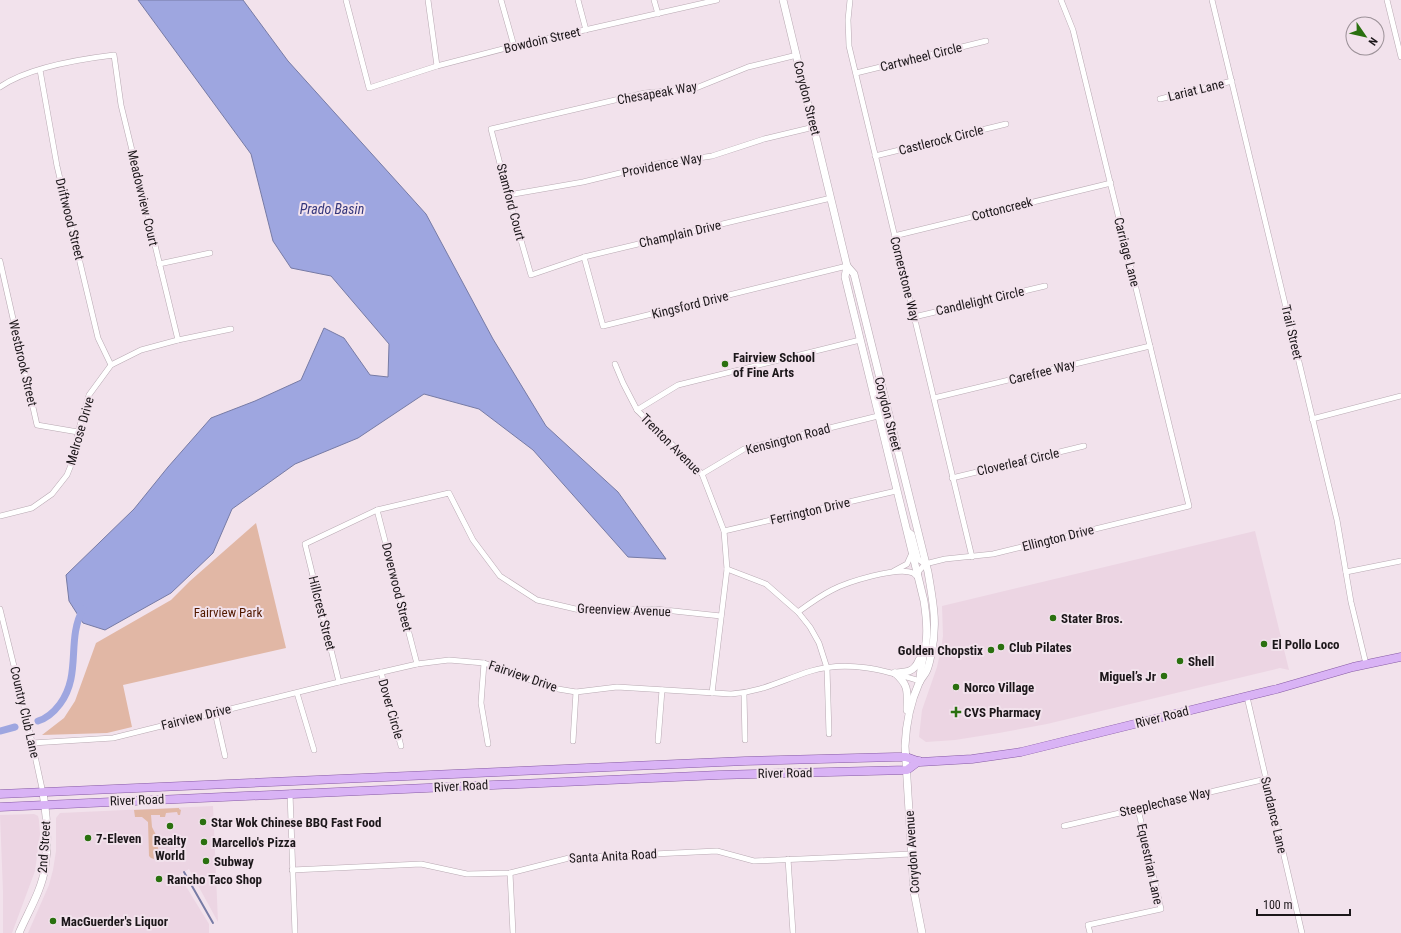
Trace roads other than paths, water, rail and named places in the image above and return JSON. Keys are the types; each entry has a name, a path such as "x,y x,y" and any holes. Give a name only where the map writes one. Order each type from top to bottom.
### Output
{"main road":[{"name":"Corydon Street","path":"783,0 847,266 845,277 924,601 926,641 920,668 920,681"},
{"name":"Corydon Street","path":"847,266 854,274 925,564 935,613 934,644 927,670 920,681 908,716 906,731 907,770"},
{"path":"895,673 914,669 920,659 926,641"},
{"name":"River Road","path":"0,794 745,761 906,757 919,762 972,759 1021,752 1247,697 1329,673 1401,657"},
{"path":"895,673 903,680 907,688 908,716"},
{"path":"907,770 919,762"},
{"name":"River Road","path":"0,807 719,775 907,770"},
{"name":"Corydon Avenue","path":"907,770 914,892 922,933"},
{"name":"2nd Street","path":"19,933 37,892 45,868 48,828 43,793"}],"street":[{"name":"Bowdoin Street","path":"346,0 369,88 437,66 514,46 717,0"},
{"path":"428,0 437,66"},
{"path":"502,0 514,46"},
{"path":"578,0 586,30"},
{"path":"654,0 658,14"},
{"name":"Cornerstone Way","path":"850,0 848,20 849,46 972,557"},
{"name":"Carriage Lane","path":"1061,0 1073,30 1189,506"},
{"name":"Trail Street","path":"1212,0 1337,520 1351,602 1366,664"},
{"path":"1387,0 1401,57"},
{"name":"Cartwheel Circle","path":"856,73 986,41"},
{"name":"Meadowview Court","path":"40,70 87,59 114,55 122,105 178,340"},
{"name":"Chesapeak Way","path":"492,129 645,93 696,88 748,67 797,55"},
{"path":"0,87 8,81 40,70"},
{"name":"Driftwood Street","path":"40,70 57,166 98,338 112,365"},
{"name":"Lariat Lane","path":"1160,99 1232,81"},
{"name":"Castlerock Circle","path":"875,156 1006,124"},
{"name":"Providence Way","path":"508,194 583,182 657,164 712,156 764,139 814,127"},
{"name":"Stamford Court","path":"492,129 508,194 532,275"},
{"name":"Cottoncreek","path":"894,236 1111,183"},
{"name":"Champlain Drive","path":"532,275 584,257 831,198"},
{"path":"159,264 210,253"},
{"name":"Kingsford Drive","path":"584,257 603,326 847,266"},
{"name":"Westbrook Street","path":"0,261 37,425 78,432"},
{"name":"Candlelight Circle","path":"914,316 1045,286"},
{"name":"Melrose Drive","path":"0,516 32,508 52,494 67,475 75,455 78,432 89,395 112,365 141,350 178,340 231,329"},
{"path":"638,410 678,385 860,340"},
{"name":"Carefree Way","path":"934,398 1150,346"},
{"name":"Trenton Avenue","path":"615,364 623,383 638,410 702,474 724,531 727,569 712,693"},
{"path":"1312,419 1401,396"},
{"name":"Kensington Road","path":"702,474 744,449 878,416"},
{"name":"Cloverleaf Circle","path":"952,478 1084,446"},
{"name":"Ferrington Drive","path":"724,531 896,491"},
{"name":"Greenview Avenue","path":"305,544 377,510 450,492 473,540 500,576 537,600 584,611 655,609 721,616"},
{"name":"Ellington Drive","path":"925,564 945,559 993,554 1189,506"},
{"name":"Doverwood Street","path":"377,510 416,664"},
{"name":"Corydon Street","path":"907,530 912,534 919,560 925,564"},
{"name":"Hillcrest Street","path":"305,544 339,682"},
{"path":"893,572 907,564 912,553"},
{"path":"1346,572 1401,561"},
{"path":"798,612 833,589 850,583 893,572 910,572 918,577 919,572 925,564"},
{"path":"727,569 766,584 798,612 810,627 819,643 828,668 830,734"},
{"name":"Country Club Lane","path":"0,609 43,793"},
{"name":"Fairview Drive","path":"32,743 113,738 380,672 416,664 449,660 484,663 552,688 576,692 617,687 744,694 812,671 841,666 873,668 920,681"},
{"path":"484,663 481,703 488,744"},
{"name":"Dover Circle","path":"380,672 401,746"},
{"path":"658,741 662,690"},
{"path":"573,741 576,692"},
{"path":"297,693 314,750"},
{"path":"744,694 745,740"},
{"name":"Sundance Lane","path":"1247,697 1302,933"},
{"path":"215,712 225,756"},
{"name":"Steeplechase Way","path":"1064,826 1266,779"},
{"path":"290,793 295,933"},
{"name":"Equestrian Lane","path":"1090,933 1088,925 1161,909 1138,808"},
{"name":"Santa Anita Road","path":"292,870 421,864 467,874 510,873 577,857 717,851 754,861 911,854"},
{"path":"788,859 793,933"},
{"path":"510,873 513,933"}],"water":[{"name":"Prado Basin","path":"138,0 243,0 288,61 426,214 493,339 546,426 618,492 666,559 628,557 533,450 479,409 424,394 358,438 295,464 232,509 213,553 171,593 105,630 83,623 69,601 66,575 134,509 211,418 255,401 301,380 324,328 344,338 370,375 388,377 389,344 331,276 291,268 273,241 251,154"}],"waterway":[{"path":"38,721 53,712 67,693 72,669 75,633 83,609"},
{"path":"0,731 15,727"},
{"path":"184,872 213,923"}],"place":[{"name":"Fairview School of Fine Arts","path":"725,364"},
{"name":"Stater Bros.","path":"1053,618"},
{"name":"El Pollo Loco","path":"1264,644"},
{"name":"Club Pilates","path":"1001,647"},
{"name":"Golden Chopstix","path":"991,650"},
{"name":"Shell","path":"1180,661"},
{"name":"Miguel’s Jr","path":"1164,676"},
{"name":"Norco Village","path":"956,687"},
{"name":"CVS Pharmacy","path":"956,712"},
{"name":"Star Wok Chinese BBQ Fast Food","path":"203,822"},
{"name":"Realty World","path":"170,826"},
{"name":"7-Eleven","path":"88,838"},
{"name":"Marcello's Pizza","path":"204,842"},
{"name":"Subway","path":"206,861"},
{"name":"Rancho Taco Shop","path":"159,879"},
{"name":"MacGuerder's Liquor","path":"53,921"}],"park label":[{"name":"Fairview Park","path":"228,612"}]}
